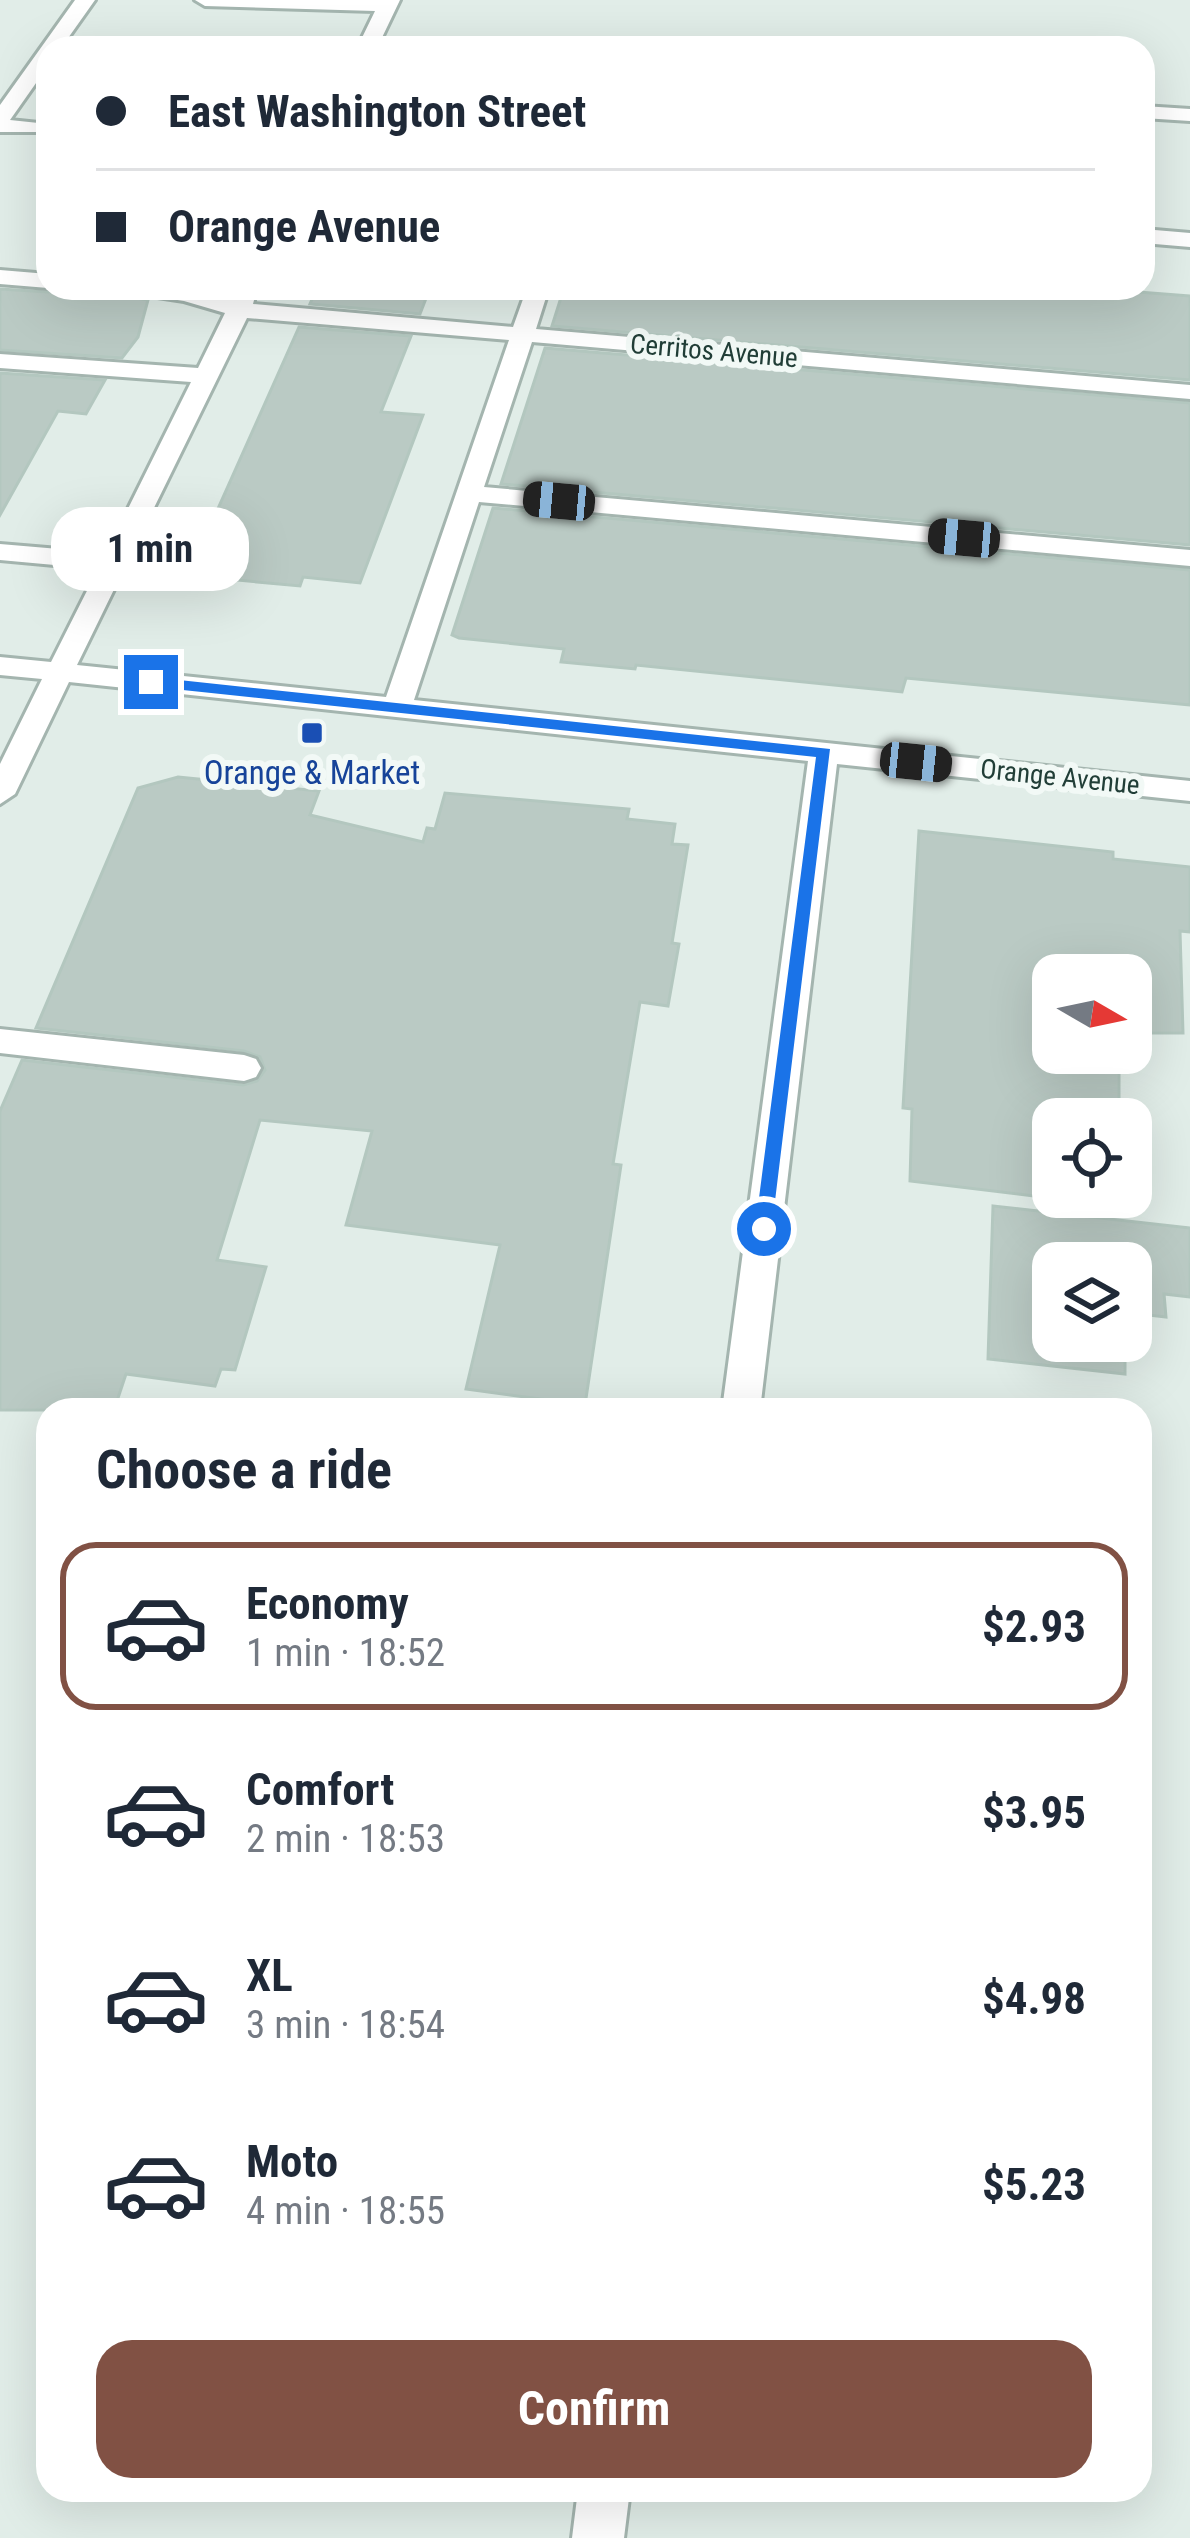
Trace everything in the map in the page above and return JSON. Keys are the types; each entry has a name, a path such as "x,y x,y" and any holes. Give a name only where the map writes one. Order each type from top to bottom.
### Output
{"street":[{"path":"59,36 85,0"},
{"path":"205,0 388,3 373,36"},
{"path":"0,122 36,68"},
{"path":"22,88 36,89"},
{"path":"1155,113 1190,115"},
{"path":"0,122 36,122"},
{"path":"1155,237 1190,240"},
{"path":"0,277 36,280"},
{"path":"0,794 244,300"},
{"name":"Cerritos Avenue","path":"252,300 522,334 1190,392"},
{"path":"397,708 534,300"},
{"path":"0,361 207,376"},
{"path":"469,494 1190,558"},
{"path":"0,552 116,562"},
{"name":"Orange Avenue","path":"0,666 1190,790"},
{"path":"743,1398 824,753"},
{"path":"0,1041 244,1068"},
{"path":"598,2538 602,2502"}],"building":[{"path":"0,289 36,291 36,300 148,300 138,337 122,358 0,350"},
{"path":"1155,293 1190,296 1190,380 552,326 560,300 1155,300"},
{"path":"312,300 425,300 420,314 310,304"},
{"path":"299,327 411,336 381,412 423,415 360,583 303,577 300,586 194,576 204,540"},
{"path":"545,348 1190,403 1190,545 501,484"},
{"path":"0,373 105,380 86,414 58,411 0,515"},
{"path":"493,508 1190,570 1190,705 906,678 902,692 636,665 635,669 561,662 564,649 459,638 452,635"},
{"path":"178,777 319,791 310,815 423,842 427,828 435,829 445,793 629,809 627,819 675,824 672,844 688,845 672,943 679,944 668,1006 640,1002 613,1164 621,1165 586,1398 533,1398 466,1389 500,1245 346,1225 372,1131 260,1120 217,1260 266,1267 235,1370 221,1369 215,1386 126,1374 118,1398 36,1398 36,1410 0,1410 0,1111 22,1060 243,1085 257,1081 265,1070 260,1057 244,1051 36,1028 138,788"},
{"path":"919,831 1113,852 1113,859 1190,867 1190,932 1180,931 1183,1033 1152,1033 1152,954 1032,954 1032,1074 1119,1074 1119,1098 1032,1098 1032,1196 910,1181 912,1109 903,1108"},
{"path":"993,1206 1032,1210 1032,1218 1100,1218 1190,1228 1190,1297 1164,1294 1166,1317 1152,1315 1152,1242 1032,1242 1032,1362 1125,1362 1125,1374 988,1359"}],"place":[{"name":"Orange & Market","path":"312,733"}],"route":[{"path":"151,682 824,753 764,1229"}]}
